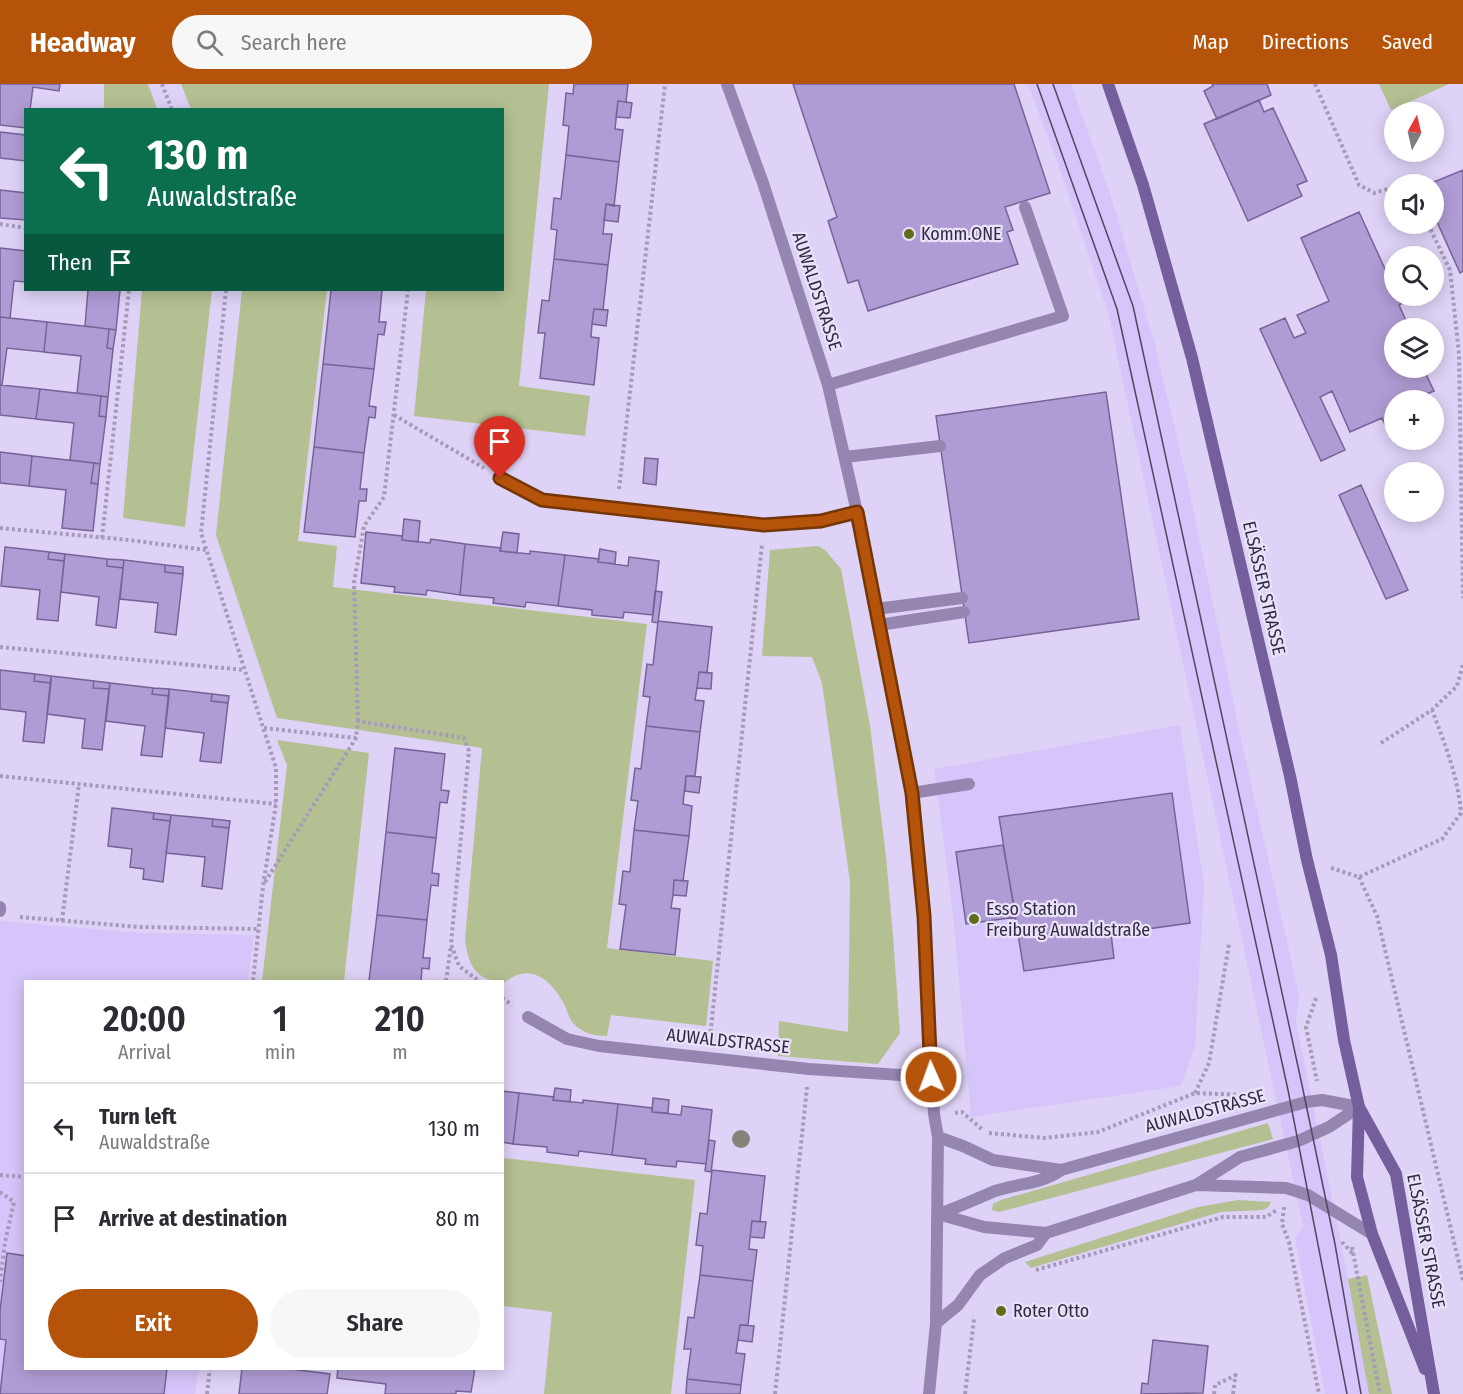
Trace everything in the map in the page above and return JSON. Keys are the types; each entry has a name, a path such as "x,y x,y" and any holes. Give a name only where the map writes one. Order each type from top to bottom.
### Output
{"main road":[{"name":"ELSÄSSER STRASSE","path":"1108,84 1143,185 1192,358 1290,776 1307,860 1331,955 1344,1040 1359,1107 1357,1177 1372,1234 1434,1392"},
{"name":"ELSÄSSER STRASSE","path":"1359,1107 1396,1174 1434,1392"}],"street":[{"name":"AUWALDSTRASSE","path":"727,84 763,183 828,385 857,512 912,793 924,916 933,1114 938,1137 936,1323 929,1394"},
{"path":"828,385 1063,316 1025,207"},
{"path":"844,457 940,446"},
{"path":"500,478 542,500 764,525 821,521 857,512"},
{"path":"876,609 962,598"},
{"path":"879,625 964,612"},
{"path":"912,793 969,784"},
{"name":"AUWALDSTRASSE","path":"528,1017 567,1039 599,1046 809,1069 931,1077"},
{"name":"AUWALDSTRASSE","path":"938,1214 997,1191 1050,1178 1061,1170 1306,1102 1322,1100 1359,1107"},
{"path":"938,1214 984,1227 1046,1233 1196,1185 1240,1157 1298,1141 1329,1127 1359,1107"},
{"name":"AUWALDSTRASSE","path":"938,1137 993,1160 1061,1170"},
{"path":"1196,1185 1286,1188 1308,1195 1372,1234"},
{"path":"936,1323 958,1305 980,1275 1005,1258 1037,1245 1046,1233"}],"path":[{"path":"162,84 171,108"},
{"path":"617,508 664,84"},
{"path":"1315,84 1359,185 1374,193 1384,190"},
{"path":"0,224 24,228"},
{"path":"1433,234 1450,270 1459,354 1463,598"},
{"path":"102,538 129,291"},
{"path":"226,291 201,533 276,768 276,804 263,885 253,980"},
{"path":"263,885 356,738 358,721 354,583 363,526 384,497 408,291"},
{"path":"393,415 500,478"},
{"path":"708,1057 764,525"},
{"path":"0,528 206,550"},
{"path":"0,647 245,670"},
{"path":"1381,743 1432,710 1457,686 1463,664"},
{"path":"1432,710 1459,789 1461,813 1442,839 1359,877 1377,916 1463,1280"},
{"path":"358,721 464,738 469,751 446,980"},
{"path":"264,728 356,738"},
{"path":"0,776 276,804"},
{"path":"62,921 79,784"},
{"path":"3,911 62,921 141,927 259,929"},
{"path":"451,944 459,966 478,980"},
{"path":"1195,1094 1209,1063 1229,944"},
{"path":"775,1394 809,1069"},
{"path":"933,1114 962,1112 986,1133 1045,1138 1098,1132 1195,1094 1250,1095"},
{"path":"0,1176 24,1177"},
{"path":"0,1192 14,1202 5,1242 0,1282"},
{"path":"1027,1273 1223,1217 1266,1217 1285,1204 1282,1224 1289,1242 1319,1394"},
{"path":"965,1394 969,1344"},
{"path":"207,1394 210,1370"},
{"path":"1214,1394 1215,1385 1236,1373 1233,1394"}],"shaded area":[{"path":"1028,84 1071,84 1110,194 1154,341 1187,480 1243,748 1299,995 1296,1022 1343,1252 1369,1394 1325,1394 1295,1238 1303,1226 1109,316 1062,175"},
{"path":"1180,725 1204,885 1195,1047 1181,1086 971,1117 953,913 934,769"},
{"path":"0,921 140,933 254,935 248,980 24,980 24,1370 199,1370 195,1394 0,1394"}],"green space":[{"path":"104,84 148,84 157,108 104,108"},
{"path":"181,84 549,84 519,386 590,396 585,436 414,416 426,291 504,291 504,108 191,108"},
{"path":"1379,84 1449,84 1409,102 1387,102"},
{"path":"142,291 212,291 185,527 123,518"},
{"path":"242,291 327,291 298,541 337,546 333,587 647,624 607,948 713,961 706,1026 611,1015 607,1036 593,1035 584,1032 573,1023 557,993 537,975 521,974 504,983 504,980 493,980 479,974 468,956 465,939 482,748 277,718 216,535"},
{"path":"818,546 825,550 841,569 870,725 886,857 900,1033 878,1064 778,1056 779,1021 848,1032 850,882 822,683 812,657 762,656 770,550"},
{"path":"277,740 369,753 344,980 262,980 287,765"},
{"path":"1268,1123 1273,1139 999,1212 992,1210 993,1204 1001,1200"},
{"path":"504,1158 695,1180 671,1394 544,1394 552,1312 504,1306"},
{"path":"1238,1200 1271,1202 1265,1209 1221,1212 1031,1268 1025,1262 1198,1207"},
{"path":"1367,1275 1392,1394 1369,1394 1348,1279"}],"building":[{"path":"0,84 60,84 59,91 33,87 30,108 24,108 24,128 0,125"},
{"path":"574,84 628,84 626,102 618,101 615,129 623,130 619,162 566,155 569,126 563,125 566,93 573,94"},
{"path":"793,84 1014,84 1050,193 1005,207 1013,230 1007,232 1018,264 868,311 858,280 848,283 828,221 837,217"},
{"path":"1212,84 1267,84 1271,95 1217,119 1204,91 1213,86"},
{"path":"1259,100 1264,112 1273,108 1307,181 1297,185 1302,196 1248,221 1204,124"},
{"path":"618,101 632,103 630,118 616,117"},
{"path":"0,132 24,135 24,161 0,158"},
{"path":"566,155 619,162 614,206 606,204 603,234 612,234 608,265 554,259 557,230 551,229 554,198 561,199"},
{"path":"1463,170 1463,271 1460,273 1443,234 1444,178"},
{"path":"0,190 24,193 24,220 0,218"},
{"path":"606,204 620,206 618,222 604,220"},
{"path":"1359,212 1384,267 1384,306 1399,306 1405,318 1384,318 1384,378 1428,378 1434,390 1384,390 1384,422 1382,418 1350,432 1332,391 1320,397 1345,450 1321,461 1260,329 1285,318 1294,338 1306,333 1297,315 1329,301 1301,238"},
{"path":"0,248 24,251 24,282 14,281 10,318 0,317"},
{"path":"554,259 608,265 603,310 594,309 592,324 591,337 599,338 594,385 540,378 545,333 538,333 542,300 549,301"},
{"path":"88,291 120,291 116,330 85,326"},
{"path":"331,291 382,291 379,322 386,322 384,335 378,334 374,369 323,364"},
{"path":"594,309 608,310 606,326 592,324"},
{"path":"0,317 47,322 44,352 7,348 2,385 0,385"},
{"path":"47,322 109,329 107,348 113,349 108,397 77,393 81,356 44,352"},
{"path":"109,329 116,330 113,349 107,348"},
{"path":"323,364 374,369 369,406 376,407 375,418 369,417 364,453 314,447"},
{"path":"0,385 40,389 36,419 0,415"},
{"path":"40,389 101,396 99,416 106,417 100,464 70,460 74,423 36,419"},
{"path":"1106,392 1139,619 969,643 936,416"},
{"path":"101,396 108,397 106,417 99,416"},
{"path":"314,447 364,453 360,489 367,489 366,501 359,501 355,537 304,532"},
{"path":"0,452 32,456 29,486 0,483"},
{"path":"32,456 94,463 91,483 98,484 93,531 62,528 66,490 29,486"},
{"path":"645,458 658,459 656,485 643,483"},
{"path":"94,463 100,464 98,484 91,483"},
{"path":"1361,485 1408,590 1386,599 1339,495"},
{"path":"404,519 420,521 418,542 402,540"},
{"path":"366,532 402,536 402,540 430,543 431,539 465,544 460,595 427,590 426,595 394,592 395,587 361,583"},
{"path":"503,532 519,534 517,553 500,551"},
{"path":"465,544 501,548 500,551 530,554 530,551 565,555 558,606 526,602 525,607 493,603 494,598 460,595"},
{"path":"5,547 49,552 48,559 64,561 58,621 37,619 40,590 1,586"},
{"path":"600,549 616,552 615,564 598,562"},
{"path":"49,552 65,554 64,561 48,559"},
{"path":"65,554 107,559 107,566 123,568 116,628 96,625 99,597 61,592"},
{"path":"565,555 599,559 598,562 628,566 629,557 659,561 653,615 624,612 623,618 592,615 592,610 558,606"},
{"path":"107,559 124,560 123,568 107,566"},
{"path":"124,560 165,565 165,572 183,574 176,635 155,632 158,603 120,599"},
{"path":"165,565 183,567 183,574 165,572"},
{"path":"655,591 662,592 658,623 652,622"},
{"path":"658,621 712,627 707,673 699,672 695,700 704,701 700,732 646,726 650,697 643,696 647,664 653,665"},
{"path":"0,670 35,674 34,681 51,683 44,743 23,741 26,712 0,709"},
{"path":"699,672 712,673 711,689 697,688"},
{"path":"35,674 51,676 51,683 34,681"},
{"path":"51,676 94,681 93,688 109,689 102,750 82,748 85,719 47,714"},
{"path":"94,681 110,683 109,689 93,688"},
{"path":"110,683 153,688 152,694 169,696 162,757 141,755 145,726 106,721"},
{"path":"153,688 169,689 169,696 152,694"},
{"path":"169,689 212,694 211,701 228,703 221,763 200,761 204,733 165,728"},
{"path":"212,694 229,696 228,703 211,701"},
{"path":"646,726 700,732 695,776 686,776 683,804 692,806 689,836 634,830 638,801 631,800 635,768 641,769"},
{"path":"395,748 445,754 441,790 449,791 447,803 440,802 436,838 386,832"},
{"path":"686,776 701,777 699,793 685,791"},
{"path":"1172,793 1190,923 1111,934 1114,958 1024,971 999,817"},
{"path":"112,808 154,813 153,819 170,821 163,882 143,879 144,869 130,867 132,849 108,846"},
{"path":"154,813 171,815 170,821 153,819"},
{"path":"171,815 213,819 212,826 229,828 222,889 202,886 205,857 166,853"},
{"path":"213,819 230,821 229,828 212,826"},
{"path":"634,830 689,836 683,881 674,880 671,908 680,909 675,955 620,949 626,905 619,904 623,871 630,872"},
{"path":"386,832 436,838 432,873 439,874 438,886 431,885 427,920 377,915"},
{"path":"1003,845 1016,917 966,924 956,852"},
{"path":"674,880 688,881 686,896 673,895"},
{"path":"377,915 427,920 423,958 430,958 429,969 422,968 421,980 369,980"},
{"path":"555,1088 571,1090 570,1102 553,1100"},
{"path":"504,1091 519,1093 513,1144 504,1142"},
{"path":"519,1093 554,1097 553,1100 583,1103 583,1100 618,1104 612,1155 579,1151 578,1156 547,1152 547,1147 513,1144"},
{"path":"653,1098 669,1100 668,1113 652,1112"},
{"path":"618,1104 652,1108 652,1112 681,1115 682,1106 712,1110 706,1164 677,1161 676,1167 645,1164 646,1159 612,1155"},
{"path":"709,1140 715,1141 711,1172 705,1171"},
{"path":"712,1170 765,1176 760,1222 752,1221 750,1237 749,1249 757,1250 753,1281 700,1275 703,1246 696,1245 700,1213 707,1214"},
{"path":"752,1221 766,1222 764,1238 750,1237"},
{"path":"7,1253 24,1256 24,1370 167,1370 164,1394 0,1394 6,1340 0,1339 0,1311"},
{"path":"700,1275 753,1281 748,1325 740,1325 736,1353 745,1354 741,1385 687,1379 691,1349 684,1349 688,1317 694,1318"},
{"path":"740,1325 754,1326 752,1342 738,1340"},
{"path":"1153,1340 1208,1346 1203,1393 1141,1394 1142,1383 1148,1384"},
{"path":"242,1370 299,1370 330,1374 327,1394 239,1394"},
{"path":"338,1370 475,1370 471,1392 456,1391 456,1394 385,1394 386,1384 337,1378"},
{"path":"687,1379 741,1385 740,1394 686,1394"}],"tram line":[{"path":"1037,84 1117,309 1288,1090 1347,1394"},
{"path":"1053,84 1133,306 1302,1085 1335,1244 1361,1394"}],"place":[{"name":"Komm.ONE","path":"909,234"},
{"name":"Esso Station Freiburg Auwaldstraße","path":"974,919"},
{"name":"Roter Otto","path":"1001,1311"}],"route":[{"path":"500,478 542,500 764,525 821,521 857,512 912,793 924,916 931,1077"}]}
